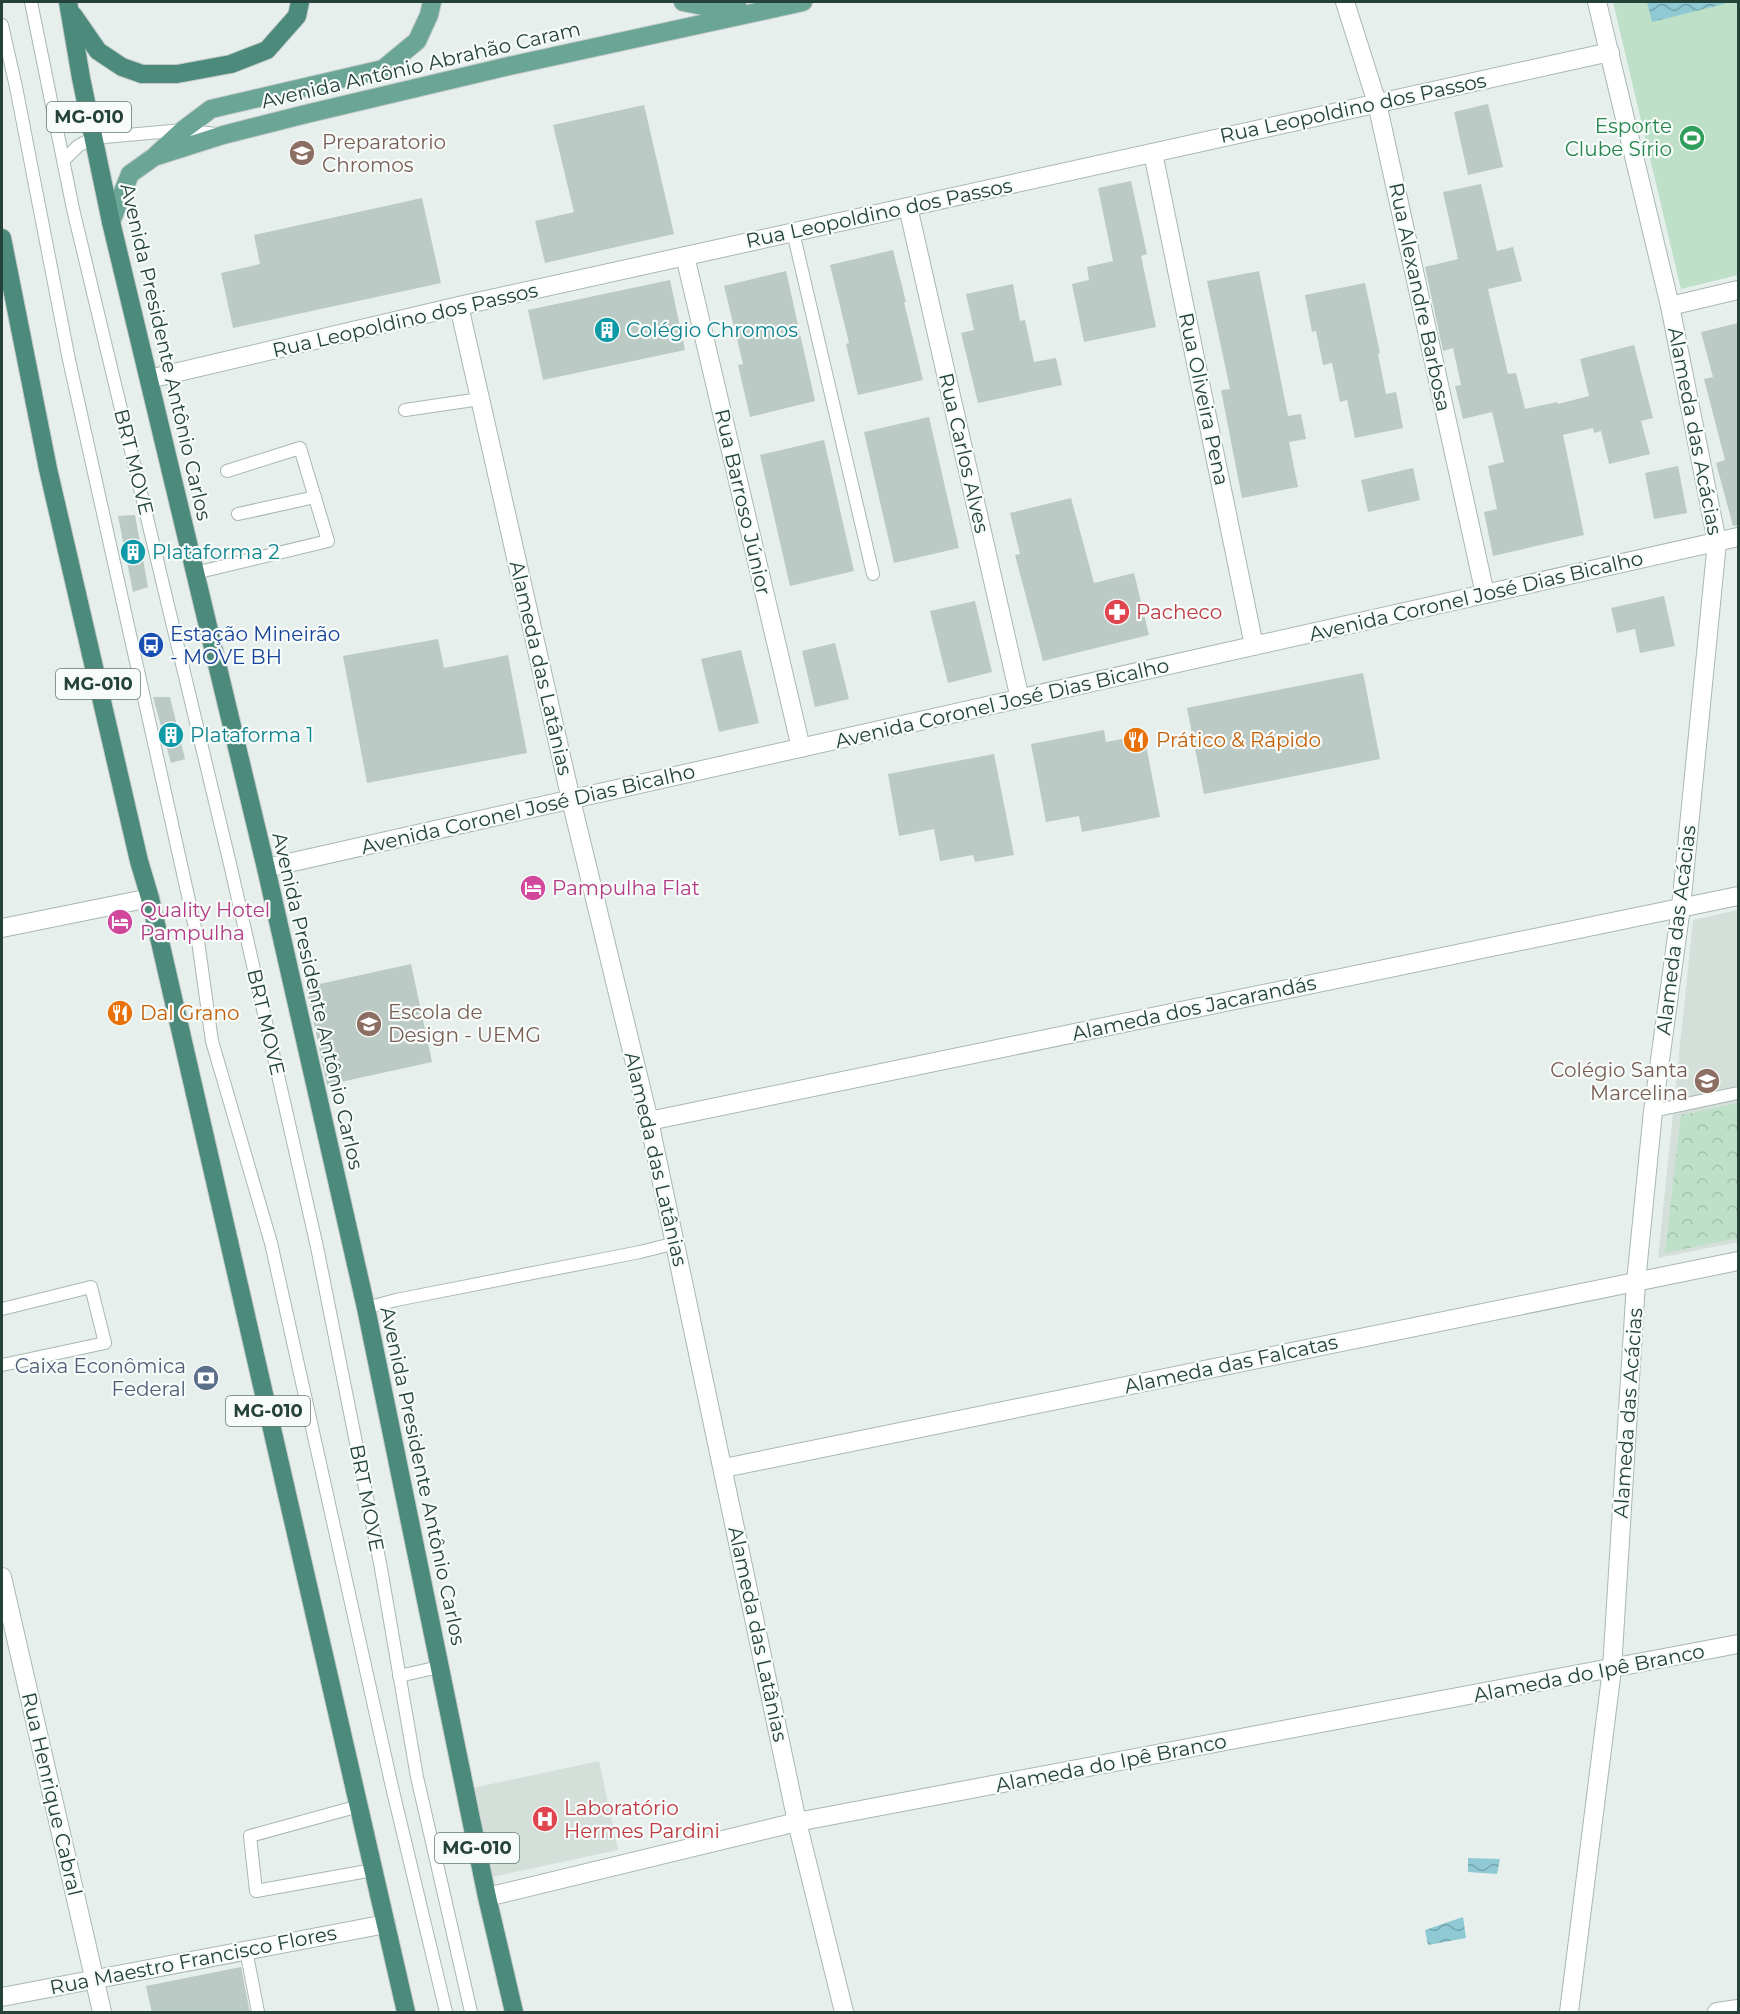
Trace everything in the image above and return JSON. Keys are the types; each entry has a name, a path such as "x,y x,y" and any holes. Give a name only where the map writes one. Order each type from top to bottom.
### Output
{"highway":[{"path":"69,6 98,51 122,67 142,74 177,74 231,64 267,50 297,16 300,2"},
{"name":"Avenida Presidente Antônio Carlos","path":"69,6 111,222 266,868 366,1308 487,1897 514,2013"},
{"name":"MG-010","path":"2,238 6,295 139,861 150,898 406,2013"}],"main road":[{"path":"154,157 183,130 211,109 383,69 417,41 429,15 432,2"},
{"name":"Avenida Antônio Abrahão Caram","path":"683,2 718,9 781,6"},
{"name":"Avenida Antônio Abrahão Caram","path":"111,222 130,174 154,157 223,135 498,69 803,2"}],"street":[{"name":"Rua Alexandre Barbosa","path":"1346,2 1377,103 1485,594"},
{"name":"Alameda das Acácias","path":"1569,2013 1612,1669 1636,1282 1653,1111 1681,907 1718,542 1670,306 1597,2"},
{"name":"Rua Leopoldino dos Passos","path":"149,379 459,306 1610,52"},
{"name":"Rua Oliveira Pena","path":"1153,153 1254,646"},
{"name":"Rua Carlos Alves","path":"908,207 1020,699"},
{"name":"Rua Barroso Júnior","path":"685,256 801,748"},
{"path":"1670,306 1738,290"},
{"name":"Alameda das Latânias","path":"459,306 571,800 650,1121 797,1822 844,2013"},
{"name":"Avenida Coronel José Dias Bicalho","path":"266,868 1738,537"},
{"name":"Alameda dos Jacarandás","path":"650,1121 1738,896"},
{"path":"2,928 150,898"},
{"name":"Alameda das Falcatas","path":"724,1468 1738,1261"},
{"name":"Rua Henrique Cabral","path":"2,1576 102,2013"},
{"name":"Alameda do Ipê Branco","path":"487,1897 797,1822 1738,1644"},
{"name":"Rua Maestro Francisco Flores","path":"2,1997 386,1923"},
{"path":"1717,2013 1738,2008"}],"lane":[{"name":"BRT MOVE","path":"31,2 73,209 233,874 316,1247 377,1552 417,1777 471,2013"},
{"name":"BRT MOVE","path":"2,25 69,360 198,940 212,1041 271,1243 392,1787 446,2013"},
{"path":"64,160 78,146 93,138 183,130 223,135"},
{"path":"793,232 873,574"},
{"path":"405,410 480,399"},
{"path":"195,573 328,542 300,448 227,471"},
{"path":"238,514 315,497"},
{"path":"1653,1111 1738,1093"},
{"path":"366,1308 676,1243"},
{"path":"2,1309 91,1287 105,1343 2,1365"},
{"path":"399,1676 440,1667"},
{"path":"358,1806 250,1836 256,1891 373,1870"},
{"path":"246,1950 258,2013"}],"shaded area":[{"name":"Colégio Santa Marcelina","path":"1738,910 1738,1242 1658,1258 1693,920"},
{"name":"Laboratório Hermes Pardini","path":"599,1761 618,1850 492,1877 473,1788"}],"green space":[{"name":"Esporte Clube Sírio","path":"1613,2 1738,2 1738,275 1681,289"},
{"path":"1738,1103 1738,1238 1665,1253 1681,1115"}],"water":[{"path":"1647,2 1724,2 1724,4 1652,22"},
{"path":"1468,1858 1500,1859 1497,1874 1468,1872"},
{"path":"1463,1917 1466,1938 1428,1945 1425,1930"}],"building":[{"path":"1488,104 1503,167 1468,175 1454,112"},
{"path":"644,105 674,234 545,263 535,221 574,212 553,125"},
{"path":"1131,181 1147,254 1141,256 1156,327 1084,342 1072,284 1089,280 1087,267 1113,261 1098,188"},
{"path":"1481,184 1497,251 1513,247 1522,281 1488,289 1508,374 1516,373 1525,409 1589,396 1580,359 1634,345 1653,418 1641,421 1650,454 1609,464 1601,431 1594,433 1593,428 1563,435 1584,535 1493,556 1484,512 1497,509 1488,466 1504,462 1492,412 1463,419 1455,386 1461,385 1453,348 1443,351 1425,267 1458,259 1443,192"},
{"path":"422,198 441,283 233,328 221,273 260,264 254,235"},
{"path":"893,250 923,380 858,395 846,344 849,343 830,265"},
{"path":"786,271 815,401 750,417 738,365 743,364 724,286"},
{"path":"1259,271 1288,416 1301,414 1306,439 1289,442 1298,487 1242,498 1221,390 1230,389 1207,281"},
{"name":"Colégio Chromos","path":"670,280 685,350 543,380 528,310"},
{"path":"1365,283 1386,394 1396,392 1403,428 1355,438 1347,400 1340,402 1332,363 1323,365 1316,331 1312,332 1305,295"},
{"path":"1013,284 1020,321 1025,320 1034,362 1056,358 1062,385 978,403 961,333 974,330 966,294"},
{"path":"1738,323 1738,525 1733,526 1716,463 1725,460 1704,379 1713,377 1701,332"},
{"path":"929,417 959,548 894,563 864,432"},
{"path":"824,440 854,571 790,586 760,455"},
{"path":"1678,466 1687,513 1654,519 1645,473"},
{"path":"1413,468 1420,500 1368,512 1361,480"},
{"path":"1071,498 1094,583 1134,573 1149,635 1043,661 1015,555 1020,554 1010,513"},
{"name":"Plataforma 2","path":"135,515 148,587 133,592 118,516"},
{"path":"1664,596 1675,646 1640,653 1635,629 1617,633 1611,608"},
{"path":"975,601 992,672 948,683 930,611"},
{"path":"438,639 444,668 508,655 527,753 367,783 343,656"},
{"path":"835,643 849,699 815,707 802,651"},
{"path":"741,650 759,723 719,732 701,659"},
{"path":"1363,673 1380,759 1204,794 1187,708"},
{"name":"Plataforma 1","path":"153,697 170,697 185,759 171,763"},
{"path":"1104,730 1106,742 1144,735 1160,817 1082,832 1079,816 1046,822 1031,744"},
{"path":"994,754 1014,855 975,862 973,855 940,861 934,829 899,836 888,774"},
{"name":"Escola de Design - UEMG","path":"411,964 432,1062 327,1085 306,987"},
{"path":"241,1967 250,2013 152,2013 146,1986"}],"place":[{"name":"Esporte Clube Sírio","path":"1692,138"},
{"name":"Preparatorio Chromos","path":"302,153"},
{"name":"Colégio Chromos","path":"607,330"},
{"name":"Plataforma 2","path":"133,552"},
{"name":"Pacheco","path":"1117,612"},
{"name":"Estação Mineirão - MOVE BH","path":"151,645"},
{"name":"Plataforma 1","path":"171,735"},
{"name":"Prático & Rápido","path":"1136,740"},
{"name":"Pampulha Flat","path":"533,888"},
{"name":"Quality Hotel Pampulha","path":"120,922"},
{"name":"Dal Grano","path":"120,1013"},
{"name":"Escola de Design - UEMG","path":"369,1024"},
{"name":"Colégio Santa Marcelina","path":"1707,1081"},
{"name":"Caixa Econômica Federal","path":"206,1378"},
{"name":"Laboratório Hermes Pardini","path":"545,1819"}]}
